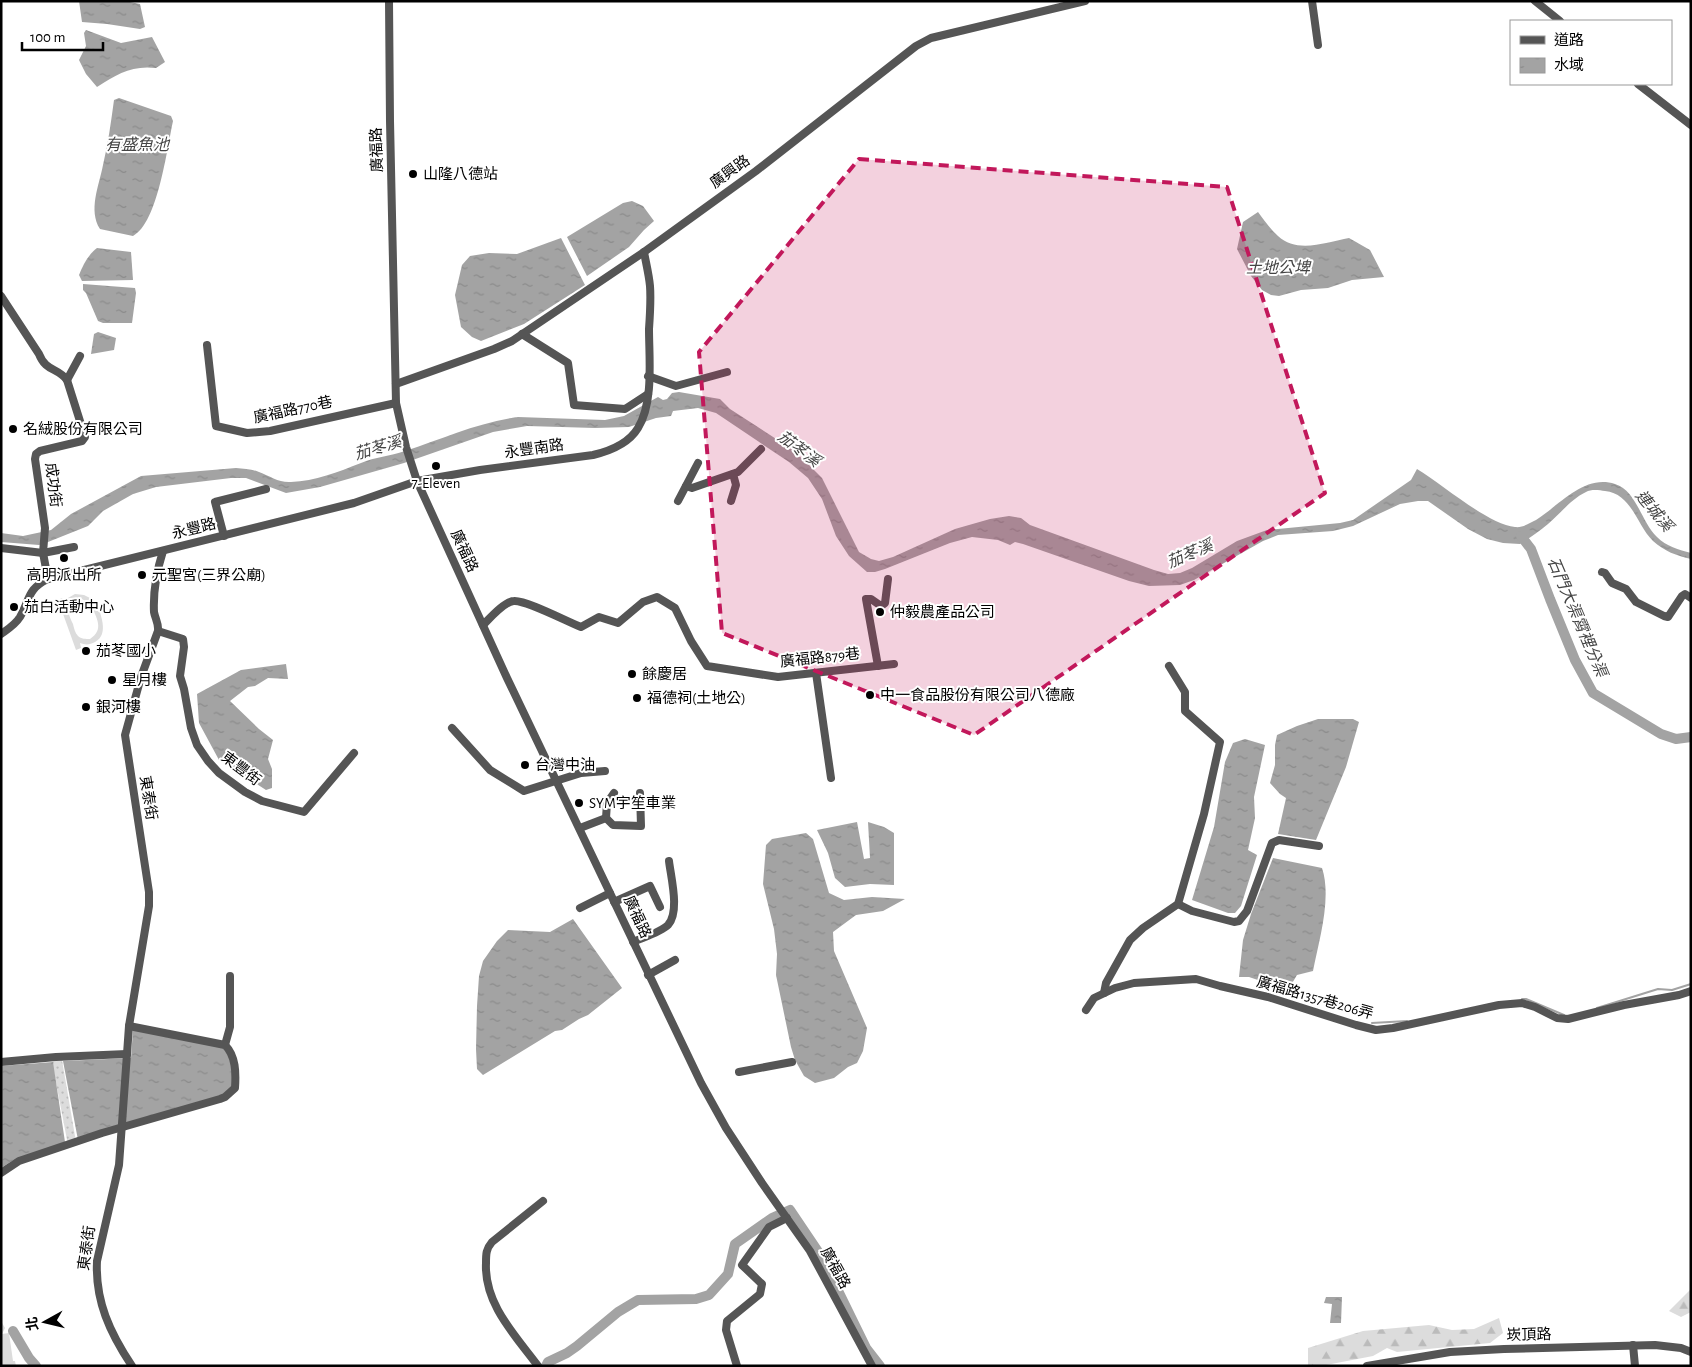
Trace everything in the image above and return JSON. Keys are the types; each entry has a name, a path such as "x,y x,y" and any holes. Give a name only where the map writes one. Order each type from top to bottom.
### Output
{"street":[{"name":"廣福路","path":"389,1 396,403 406,447 417,481 483,625 700,1083 726,1128 810,1251 863,1345 872,1366"},
{"name":"廣興路","path":"396,384 512,341 644,252 756,171 923,42 954,31 1085,1"},
{"path":"1312,1 1318,45"},
{"path":"1535,1 1559,20"},
{"path":"1639,85 1691,125"},
{"path":"522,334 568,363 574,405 625,409 648,394 650,286 644,252"},
{"path":"1,296 39,354 43,364 63,375 67,380 80,356"},
{"name":"廣福路770巷","path":"207,346 216,426 247,433 270,431 396,403"},
{"path":"648,376 676,386 727,372"},
{"name":"成功街","path":"43,553 44,530 35,459 36,454 40,451 82,441 85,437 67,380"},
{"name":"永豐南路","path":"417,481 609,451 634,434 642,420 648,394"},
{"path":"686,486 692,488 738,472 761,449"},
{"path":"678,501 698,463"},
{"path":"731,501 736,485 733,474"},
{"name":"永豐路","path":"1,634 14,625 20,617 33,589 39,583 48,579 163,552 354,503 417,481"},
{"path":"224,536 215,502 266,489"},
{"path":"1,548 43,553 74,547"},
{"path":"158,631 159,626 154,614 154,599 163,552"},
{"path":"43,553 48,579"},
{"path":"1602,572 1612,582 1626,589 1636,602 1664,616 1668,616 1685,594 1691,598"},
{"path":"878,666 866,599 871,599 881,606 885,603 888,579"},
{"name":"廣福路879巷","path":"483,625 506,604 515,601 582,627 599,617 618,623 644,602 657,596 676,608 691,641 707,666 778,677 894,664"},
{"name":"東豐街","path":"158,631 183,639 184,647 180,676 186,697 191,728 197,745 219,773 245,792 262,801 304,812 354,753"},
{"name":"東泰街","path":"132,1366 117,1343 104,1312 96,1275 96,1261 119,1164 123,1128 128,1026 149,906 149,892 124,734 141,676 158,631"},
{"path":"1104,993 1106,983 1130,940 1143,928 1178,904 1204,814 1220,742 1185,711 1185,692 1170,666"},
{"path":"816,673 831,778"},
{"path":"452,728 490,770 524,791 581,773 605,771"},
{"path":"614,793 607,804 606,818 613,825 641,826 640,793"},
{"path":"580,828 606,818"},
{"path":"1178,904 1192,911 1234,922 1239,921 1247,911 1272,844 1279,840 1319,846"},
{"path":"633,942 667,926 674,917 669,861"},
{"path":"614,902 650,886 660,907"},
{"path":"580,908 610,893"},
{"path":"648,975 675,960"},
{"path":"225,1045 230,1027 230,976"},
{"name":"廣福路1357巷206弄","path":"1086,1010 1094,998 1115,988 1134,983 1196,979 1268,997 1333,1019 1376,1030 1500,1005 1522,1003 1558,1018 1568,1019 1691,991"},
{"path":"1,1173 19,1161 102,1133 220,1099 235,1088 236,1070 230,1050 225,1045 128,1026"},
{"path":"1,1062 56,1057 127,1054"},
{"path":"739,1072 792,1062"},
{"path":"538,1366 498,1309 489,1291 485,1274 486,1248 544,1201"},
{"path":"737,1362 726,1330 727,1321 760,1294 762,1284 742,1265 769,1227 786,1218"},
{"path":"1633,1345 1635,1366"},
{"name":"崁頂路","path":"1367,1366 1450,1352 1476,1350 1655,1345 1680,1348 1691,1352"}],"highlighted area":[{"path":"859,159 1227,187 1325,493 974,735 722,633 699,352"}],"green space":[{"path":"75,594 84,595 96,601 103,623 100,638 89,644 80,643 81,648 76,650 58,600 62,598 65,603 68,598","holes":["80,598 91,604 98,623 97,631 90,639 82,638 78,636 75,630 68,608 69,604 75,599"]},
{"path":"62,1060 76,1142 68,1145 52,1062"},
{"path":"1691,1289 1691,1312 1681,1317 1669,1311"},
{"path":"1499,1318 1503,1333 1490,1343 1397,1352 1387,1348 1373,1356 1321,1366 1308,1366 1308,1348 1363,1331 1429,1325 1452,1330 1474,1329"},
{"path":"1,1321 5,1328 2,1334 9,1333 13,1361 15,1361 16,1366 1,1366"}],"water":[{"path":"79,1 125,1 140,4 145,27 140,29 82,22"},
{"path":"86,30 121,43 152,37 165,62 156,68 132,69 111,78 97,87 86,74 79,60 86,46 84,33"},
{"name":"有盛魚池","path":"119,98 171,116 173,121 155,201 142,228 133,236 100,229 95,214 96,198 114,100"},
{"path":"632,201 643,206 654,221 629,247 587,276 567,237 623,203"},
{"name":"土地公埤","path":"1258,212 1278,236 1294,244 1303,246 1322,244 1349,238 1370,250 1384,277 1352,280 1328,288 1301,290 1279,296 1271,295 1262,290 1251,276 1237,249 1243,222"},
{"path":"561,238 585,285 524,324 481,341 472,337 461,327 455,295 462,265 470,256 489,253 517,254"},
{"path":"97,248 131,252 133,280 82,281 79,275 82,268 88,257"},
{"path":"83,284 135,288 132,323 103,323 98,321 83,290"},
{"path":"98,332 116,338 114,350 91,354 94,334"},
{"path":"679,392 720,399 730,409 790,448 822,478 859,552 879,561 893,557 955,529 990,519 1009,516 1021,518 1030,525 1154,570 1168,574 1180,573 1192,568 1237,541 1267,530 1353,520 1411,480 1417,469 1479,512 1504,525 1515,527 1523,526 1536,520 1583,487 1593,483 1615,484 1629,493 1657,537 1677,549 1691,553 1691,559 1671,553 1653,541 1628,504 1621,498 1614,493 1595,490 1588,491 1575,499 1545,527 1520,544 1503,543 1487,539 1468,529 1428,501 1418,501 1400,504 1353,526 1333,531 1278,535 1263,541 1194,580 1180,585 1149,586 1129,581 1023,544 1015,542 1010,545 998,540 972,537 950,543 885,569 867,572 849,556 836,536 822,499 808,478 789,462 716,413 698,408 673,411 671,416 656,418 629,427 527,426 493,432 404,463 320,487 286,493 246,478 156,487 133,494 103,511 88,526 48,542 39,545 1,542 1,533 23,536 51,530 71,514 141,476 236,468 256,471 282,481 309,480 503,419 518,417 605,420 624,416 658,397 663,400 667,399 672,393"},
{"path":"286,664 288,679 268,678 255,686 248,687 230,701 273,740 268,759 272,769 272,788 266,790 219,760 199,723 197,694 241,670"},
{"path":"1318,719 1353,719 1359,722 1346,767 1316,840 1278,834 1286,798 1270,783 1275,765 1277,735"},
{"path":"1245,739 1265,745 1254,797 1255,818 1248,850 1257,855 1241,906 1235,913 1228,913 1192,900 1214,827 1225,762 1233,743"},
{"path":"857,822 864,859 870,858 868,822 884,827 894,833 894,885 870,884 845,887 835,878 828,853 817,830"},
{"path":"806,833 813,839 829,893 844,900 872,897 905,899 883,911 856,915 833,932 834,951 867,1028 863,1051 857,1063 848,1067 834,1078 815,1083 804,1076 795,1060 791,1047 776,975 777,954 774,929 763,884 766,845 772,839"},
{"path":"1273,858 1322,868 1325,880 1324,919 1313,971 1297,975 1288,990 1249,977 1239,977 1243,940"},
{"path":"573,919 622,988 588,1015 562,1030 555,1031 483,1075 477,1069 476,1049 479,976 483,961 497,941 508,930 550,932"},
{"path":"133,1030 226,1048 236,1076 228,1095 78,1140 63,1061 131,1058"},
{"path":"53,1062 65,1142 12,1161 1,1168 1,1066"},
{"path":"1326,1297 1342,1297 1341,1323 1330,1323 1332,1304 1324,1303"}],"waterway":[{"name":"石門大渠霄裡分渠","path":"1521,536 1531,549 1575,660 1593,693 1661,734 1676,739 1691,737"},
{"path":"1597,1008 1658,989 1672,990 1691,984"},
{"path":"1522,999 1564,1015"},
{"path":"1372,1023 1407,1021"},
{"path":"546,1366 548,1362 567,1353 618,1312 638,1300 696,1299 709,1295 728,1274 735,1244 772,1218 790,1210 821,1256 866,1348 880,1366"},
{"path":"13,1331 36,1366"}],"place":[{"name":"山隆八德站","path":"413,174"},
{"name":"名絨股份有限公司","path":"13,429"},
{"name":"7-Eleven","path":"436,466"},
{"name":"高明派出所","path":"64,558"},
{"name":"元聖宮(三界公廟)","path":"142,575"},
{"name":"茄白活動中心","path":"14,607"},
{"name":"仲毅農產品公司","path":"880,612"},
{"name":"茄苳國小","path":"86,651"},
{"name":"餘慶居","path":"632,674"},
{"name":"星月樓","path":"112,680"},
{"name":"中一食品股份有限公司八德廠","path":"870,695"},
{"name":"福德祠(土地公)","path":"637,698"},
{"name":"銀河樓","path":"86,707"},
{"name":"台灣中油","path":"525,765"},
{"name":"SYM宇笙車業","path":"579,803"}],"water label":[{"name":"茄苳溪","path":"378,448"},
{"name":"茄苳溪","path":"799,449"},
{"name":"連城溪","path":"1654,511"},
{"name":"茄苳溪","path":"1190,554"}]}
